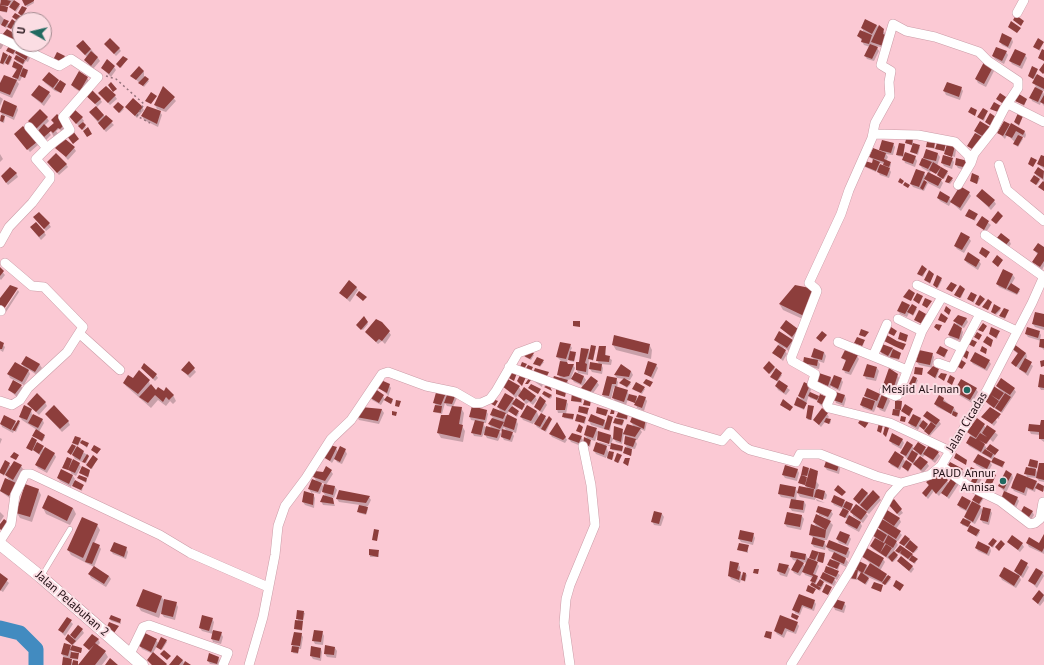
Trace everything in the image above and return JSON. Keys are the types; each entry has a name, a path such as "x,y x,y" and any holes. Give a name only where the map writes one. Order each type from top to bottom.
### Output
{"main road":[{"name":"Jalan Pelabuhan 2","path":"0,544 41,577 142,665"}],"street":[{"path":"1017,13 1024,0"},
{"path":"950,451 890,423 829,408 827,405 832,394 812,384 815,374 792,361 791,358 817,291 809,283 841,214 849,190 873,134 875,123 890,96 889,82 892,71 881,65 893,24 906,31 936,37 980,52 988,61 1018,81 1018,88 1004,109 993,130 974,154 971,163 958,185"},
{"path":"0,38 59,66 71,59 98,77 63,117 70,130 39,154 36,159 48,173 50,179 32,203 9,227 0,243"},
{"path":"1008,104 1044,122"},
{"path":"29,127 47,148"},
{"path":"873,134 918,135 955,142 968,155 971,163"},
{"path":"999,165 1007,190 1044,221"},
{"path":"985,235 1044,277"},
{"path":"0,401 12,405 20,400 28,388 67,352 80,334 82,326 44,287 32,286 5,263"},
{"name":"Jalan Cicadas","path":"901,483 930,475 941,466 987,390 1044,277"},
{"path":"917,285 1017,331"},
{"path":"884,391 896,396 922,331 942,297"},
{"path":"938,363 952,368 980,314"},
{"path":"898,318 922,331"},
{"path":"873,356 887,324"},
{"path":"80,334 120,370"},
{"path":"838,342 907,370"},
{"path":"949,342 962,348"},
{"path":"249,665 263,618 275,555 278,526 285,506 306,478 331,438 351,420 382,374 388,372 426,386 454,392 474,403 481,403 490,399 496,391 518,353 537,346"},
{"path":"509,367 673,427 722,441 730,432 748,449 796,462 800,454 820,454 876,476 901,483 890,495 849,572 791,665"},
{"path":"570,665 564,623 566,599 570,585 595,525 591,485 583,446"},
{"path":"941,466 967,485 1000,501 1030,524 1035,523 1040,519 1043,502"},
{"path":"0,541 12,524 15,495 25,474 31,474 153,532 190,553 268,587"},
{"path":"130,654 143,627 149,624 228,653 223,665"}],"lane":[{"path":"41,577 70,528"}],"path":[{"path":"98,77 114,77 124,85 144,104 137,116 138,118 150,123"}],"building":[{"path":"1,0 11,1 8,6 0,5"},
{"path":"14,0 20,4 15,11 9,7"},
{"path":"22,0 34,0 34,1 25,6"},
{"path":"0,5 8,7 7,12 0,11"},
{"path":"22,6 27,8 24,12 19,12"},
{"path":"1016,15 1024,21 1021,26 1013,20"},
{"path":"4,19 9,21 5,27 1,25"},
{"path":"12,19 12,28 11,29 7,27"},
{"path":"865,19 877,25 872,34 861,28"},
{"path":"1011,21 1021,28 1017,33 1008,27"},
{"path":"879,25 884,29 883,34 888,36 883,46 871,42"},
{"path":"7,29 12,32 12,41 2,35"},
{"path":"860,30 872,35 869,44 861,42 862,39 857,36"},
{"path":"1002,33 1012,38 1008,47 999,42"},
{"path":"110,38 120,48 114,54 104,44"},
{"path":"1038,38 1044,42 1039,50 1033,47"},
{"path":"83,40 91,49 85,55 76,46"},
{"path":"10,44 12,45 12,52 14,52 13,54 6,51"},
{"path":"870,44 878,47 872,59 864,56"},
{"path":"996,47 1007,51 1002,61 992,56"},
{"path":"1015,49 1026,54 1020,66 1009,61"},
{"path":"1042,49 1044,50 1044,61 1038,58"},
{"path":"91,51 98,57 91,66 84,60"},
{"path":"3,52 8,55 3,64 0,63"},
{"path":"25,52 29,54 26,60 15,53"},
{"path":"57,52 65,56 60,64 53,60"},
{"path":"9,55 12,57 8,65 5,63"},
{"path":"16,55 25,60 23,64 14,59"},
{"path":"123,56 128,59 120,68 116,64"},
{"path":"107,59 115,66 109,74 101,68"},
{"path":"14,61 23,66 18,79 12,77 17,69 12,67"},
{"path":"984,62 993,67 984,84 975,79"},
{"path":"1044,63 1044,73 1043,74 1039,70"},
{"path":"139,66 144,71 136,80 130,76"},
{"path":"1032,66 1038,69 1033,79 1028,76"},
{"path":"23,68 28,70 25,78 20,76"},
{"path":"79,71 88,77 80,91 71,85"},
{"path":"49,72 59,80 53,88 42,80"},
{"path":"1037,74 1044,78 1044,89 1032,83"},
{"path":"4,75 17,80 10,95 0,91 0,83"},
{"path":"145,76 149,79 143,86 138,83"},
{"path":"60,80 66,84 61,93 54,89"},
{"path":"111,82 117,89 113,92 108,85"},
{"path":"947,82 962,87 959,97 943,91"},
{"path":"39,85 50,92 42,103 31,95"},
{"path":"106,86 116,95 108,103 98,93"},
{"path":"163,86 175,97 164,109 154,105"},
{"path":"1035,87 1043,91 1038,102 1029,98"},
{"path":"90,88 101,99 95,104 84,94"},
{"path":"151,92 157,96 151,104 145,101"},
{"path":"1000,93 1009,99 1005,105 996,99"},
{"path":"1019,94 1027,99 1024,105 1015,101"},
{"path":"1044,95 1044,104 1040,102"},
{"path":"133,98 143,107 135,116 125,107"},
{"path":"4,100 17,106 13,117 0,112"},
{"path":"118,102 124,107 119,113 113,107"},
{"path":"994,102 1001,106 998,112 990,109"},
{"path":"96,106 104,115 98,121 89,112"},
{"path":"147,106 161,111 157,124 141,116"},
{"path":"971,107 977,110 975,116 968,112"},
{"path":"983,108 988,111 983,120 977,117"},
{"path":"40,109 48,117 36,129 28,121"},
{"path":"74,109 83,117 76,124 68,115"},
{"path":"990,113 996,117 991,126 985,122"},
{"path":"1018,113 1023,116 1019,125 1014,122"},
{"path":"57,114 66,123 60,129 58,128 53,133 51,131 44,137 38,131 44,124 48,128 54,123 51,120"},
{"path":"1,115 5,116 3,122 0,121"},
{"path":"106,115 113,121 104,130 98,123"},
{"path":"980,121 990,127 984,137 974,131"},
{"path":"1004,121 1010,124 1003,136 997,133"},
{"path":"83,122 86,125 82,130 78,126"},
{"path":"1011,123 1025,131 1023,135 1016,131 1012,138 1005,135"},
{"path":"23,126 37,142 27,150 14,134"},
{"path":"88,127 92,134 87,137 83,131"},
{"path":"73,131 79,139 73,144 67,136"},
{"path":"975,133 982,137 974,150 967,146"},
{"path":"1018,135 1023,137 1018,146 1013,144"},
{"path":"907,136 913,138 912,145 905,143"},
{"path":"64,138 75,147 66,157 55,148"},
{"path":"882,140 894,143 891,153 879,150"},
{"path":"927,142 935,143 934,148 926,147"},
{"path":"899,143 905,144 903,156 896,155"},
{"path":"913,143 920,145 917,154 910,152"},
{"path":"937,143 946,144 944,151 935,149"},
{"path":"947,144 955,146 952,157 944,154"},
{"path":"873,148 886,153 884,159 891,162 889,167 883,165 884,162 869,157"},
{"path":"926,149 938,153 936,161 923,158"},
{"path":"905,152 916,156 913,164 902,160"},
{"path":"56,153 67,164 57,173 47,162"},
{"path":"943,155 953,158 950,166 941,163"},
{"path":"1041,155 1044,156 1044,167 1037,164"},
{"path":"1031,157 1037,160 1033,167 1028,164"},
{"path":"922,158 932,162 928,169 919,165"},
{"path":"956,158 968,161 967,168 955,165"},
{"path":"873,159 880,162 876,171 864,166 865,161 872,163"},
{"path":"933,162 941,167 936,174 929,170"},
{"path":"880,164 890,168 887,176 877,172"},
{"path":"10,167 17,173 6,183 1,176"},
{"path":"941,167 948,171 943,179 937,175"},
{"path":"1038,167 1044,171 1043,179 1034,173"},
{"path":"916,169 925,172 919,187 910,184"},
{"path":"928,172 942,179 938,186 924,179"},
{"path":"972,173 979,176 977,184 970,181"},
{"path":"948,175 953,178 949,183 945,182"},
{"path":"1034,175 1040,179 1036,185 1030,181"},
{"path":"900,178 904,181 902,184 898,182"},
{"path":"924,180 927,182 923,190 920,188"},
{"path":"1043,181 1044,182 1044,191 1038,187"},
{"path":"905,182 910,185 908,188 903,185"},
{"path":"960,186 970,192 960,208 950,202"},
{"path":"982,189 995,200 989,207 976,196"},
{"path":"940,191 950,197 947,203 937,198"},
{"path":"969,209 978,214 974,220 965,216"},
{"path":"998,211 1003,216 996,224 991,220"},
{"path":"39,212 50,223 44,229 33,217"},
{"path":"982,216 989,221 984,230 976,225"},
{"path":"36,222 45,232 39,237 30,227"},
{"path":"961,232 970,237 962,250 954,246"},
{"path":"1001,233 1010,240 1005,246 996,239"},
{"path":"1038,243 1044,247 1044,261 1040,267 1032,262 1038,253 1033,250"},
{"path":"982,247 990,252 986,258 979,253"},
{"path":"968,252 980,260 976,267 964,260"},
{"path":"997,255 1003,260 998,267 992,262"},
{"path":"922,265 927,269 922,276 917,274"},
{"path":"0,267 4,271 0,276"},
{"path":"1003,269 1013,274 1006,289 996,284"},
{"path":"929,270 934,274 930,283 924,280"},
{"path":"937,275 942,278 937,288 933,285"},
{"path":"349,280 357,287 347,299 339,293"},
{"path":"951,282 957,285 952,292 946,289"},
{"path":"1011,283 1020,289 1017,294 1007,289"},
{"path":"10,285 18,288 4,309 0,306 0,298"},
{"path":"795,285 815,289 804,316 779,304"},
{"path":"960,285 965,289 960,298 954,295"},
{"path":"909,289 915,293 911,301 903,297"},
{"path":"359,291 367,297 363,301 356,295"},
{"path":"971,292 977,295 973,302 967,299"},
{"path":"917,293 923,296 919,304 913,300"},
{"path":"980,295 985,299 979,306 975,304"},
{"path":"925,298 932,301 927,308 922,305"},
{"path":"988,299 992,302 988,310 982,307"},
{"path":"902,301 910,305 905,314 897,311"},
{"path":"912,304 917,307 913,315 907,312"},
{"path":"994,304 1001,308 995,314 991,312"},
{"path":"946,306 951,310 949,315 944,311"},
{"path":"1004,308 1009,310 1005,318 999,316"},
{"path":"919,310 926,314 922,324 914,320"},
{"path":"1035,312 1044,314 1044,327 1032,324"},
{"path":"941,313 948,318 945,323 938,320"},
{"path":"958,315 967,318 962,326 953,321"},
{"path":"364,316 368,322 361,330 356,325"},
{"path":"376,319 382,322 390,331 382,341 379,339 376,342 365,332"},
{"path":"786,320 798,329 792,337 780,328"},
{"path":"573,321 580,321 580,327 573,326"},
{"path":"954,323 962,328 959,339 948,335"},
{"path":"983,323 987,326 983,332 978,330"},
{"path":"936,324 942,325 939,331 934,327"},
{"path":"891,327 897,331 894,336 888,333"},
{"path":"991,327 1000,331 996,338 989,334"},
{"path":"1027,327 1040,331 1038,338 1025,334"},
{"path":"861,329 869,332 865,337 859,335"},
{"path":"779,331 793,340 787,348 774,340"},
{"path":"822,331 827,335 821,342 816,338"},
{"path":"900,332 908,335 906,342 898,339"},
{"path":"977,332 982,335 979,340 974,337"},
{"path":"885,334 906,344 903,350 882,340"},
{"path":"614,335 650,344 648,354 612,345"},
{"path":"987,336 993,340 991,347 983,342"},
{"path":"857,337 865,340 862,346 854,343"},
{"path":"971,339 977,342 974,347 968,344"},
{"path":"1040,339 1044,339 1044,348 1039,347"},
{"path":"0,341 4,343 2,349 0,349"},
{"path":"560,342 571,344 566,359 556,357"},
{"path":"882,344 893,348 888,356 879,351"},
{"path":"1014,344 1026,353 1016,367 1011,363 1018,353 1011,348"},
{"path":"591,345 596,346 593,360 588,359"},
{"path":"778,345 786,350 781,359 772,353"},
{"path":"599,346 606,346 605,355 610,356 609,362 596,361"},
{"path":"940,346 948,350 944,357 936,353"},
{"path":"982,346 987,349 986,354 980,351"},
{"path":"581,348 589,349 585,363 587,364 586,372 576,370 576,362 579,362"},
{"path":"814,348 824,352 822,360 811,357"},
{"path":"893,349 901,353 899,359 890,357"},
{"path":"964,349 969,352 967,359 961,355"},
{"path":"845,350 858,355 849,372 842,370 846,360 841,358"},
{"path":"919,350 933,353 930,365 916,362"},
{"path":"527,351 534,353 530,359 524,356"},
{"path":"570,351 576,352 574,361 568,360"},
{"path":"975,352 990,360 985,369 970,361"},
{"path":"26,356 40,364 35,372 21,364"},
{"path":"537,357 544,360 540,366 533,364"},
{"path":"804,357 818,360 817,366 803,363"},
{"path":"1025,358 1032,362 1026,373 1019,369"},
{"path":"960,359 966,363 962,369 956,366"},
{"path":"1044,360 1044,366 1041,367 1040,361"},
{"path":"189,361 195,368 188,375 181,370"},
{"path":"560,361 567,362 568,364 574,364 569,376 564,377 557,375"},
{"path":"648,361 657,364 651,377 644,374"},
{"path":"769,361 775,367 769,374 763,368"},
{"path":"15,362 29,370 22,382 7,374"},
{"path":"522,362 527,364 524,369 520,367"},
{"path":"590,362 602,364 601,371 589,369"},
{"path":"144,363 157,374 153,379 141,368"},
{"path":"621,364 631,371 629,377 614,375"},
{"path":"867,364 877,367 874,378 863,376"},
{"path":"528,365 533,367 530,373 525,370"},
{"path":"933,366 939,369 935,378 927,373"},
{"path":"915,367 923,368 922,375 914,374"},
{"path":"535,368 549,372 546,378 533,373"},
{"path":"776,368 782,373 777,381 770,377"},
{"path":"889,368 898,374 893,390 883,385"},
{"path":"139,370 150,380 138,394 123,383 128,375 133,378"},
{"path":"511,371 517,373 514,381 507,377"},
{"path":"575,372 584,376 581,384 571,379"},
{"path":"819,373 831,377 828,386 816,381"},
{"path":"941,373 947,374 944,381 938,377"},
{"path":"1040,374 1044,375 1044,388 1038,387"},
{"path":"520,375 526,377 522,386 517,381"},
{"path":"834,375 842,378 838,389 830,385"},
{"path":"950,375 955,378 952,385 947,382"},
{"path":"554,376 568,380 565,385 552,381"},
{"path":"591,376 598,381 589,394 581,388"},
{"path":"607,376 617,378 616,384 612,384 609,396 602,395"},
{"path":"913,376 917,378 914,386 909,384"},
{"path":"506,378 520,386 514,395 502,386"},
{"path":"529,378 531,380 528,384 525,384"},
{"path":"624,378 631,382 627,387 619,383"},
{"path":"1001,378 1015,388 1010,395 996,386"},
{"path":"646,379 653,382 650,387 643,383"},
{"path":"961,379 977,388 970,400 954,391"},
{"path":"13,380 22,385 15,394 8,390"},
{"path":"381,380 390,384 387,393 376,387"},
{"path":"779,380 788,386 784,393 775,386"},
{"path":"636,382 645,387 641,393 632,389"},
{"path":"804,382 810,385 804,399 798,396"},
{"path":"151,384 156,390 158,387 164,391 166,387 174,395 169,400 166,397 163,402 155,395 148,403 139,397"},
{"path":"531,384 541,389 538,394 528,388"},
{"path":"549,384 552,391 544,387"},
{"path":"992,385 1004,393 999,400 991,395 999,401 994,408 985,401"},
{"path":"615,386 628,390 624,402 612,398"},
{"path":"524,387 536,396 531,402 526,399 524,401 518,396"},
{"path":"374,388 384,395 379,403 369,397"},
{"path":"867,388 880,394 877,401 864,396"},
{"path":"437,389 446,393 441,405 433,403"},
{"path":"556,389 566,392 565,397 556,394"},
{"path":"544,391 552,395 549,398 542,394"},
{"path":"448,392 456,394 452,404 444,403"},
{"path":"810,392 819,396 817,400 808,396"},
{"path":"836,392 845,395 842,403 833,400"},
{"path":"37,393 46,402 36,412 27,404"},
{"path":"505,393 514,398 505,411 497,407"},
{"path":"572,393 582,396 581,402 571,401"},
{"path":"1005,393 1011,397 1001,412 995,408"},
{"path":"629,394 637,396 635,403 627,400"},
{"path":"820,394 829,398 825,406 817,402"},
{"path":"882,394 888,397 883,409 877,407"},
{"path":"639,395 646,397 642,408 634,405"},
{"path":"939,395 944,398 943,401 954,407 951,414 934,404"},
{"path":"387,396 393,399 391,404 384,400"},
{"path":"540,396 546,401 540,411 534,407"},
{"path":"556,397 567,400 565,410 556,410"},
{"path":"797,397 807,403 804,409 794,405"},
{"path":"863,397 875,401 872,410 860,405"},
{"path":"516,398 525,404 522,410 512,404"},
{"path":"585,398 591,400 590,406 583,405"},
{"path":"493,399 498,401 495,406 488,402"},
{"path":"783,399 793,407 790,411 780,405"},
{"path":"396,400 401,401 399,407 395,406"},
{"path":"895,400 902,401 901,410 895,409"},
{"path":"905,404 913,409 909,416 901,411"},
{"path":"24,405 32,409 27,420 19,417"},
{"path":"54,405 69,421 60,429 45,414"},
{"path":"435,405 442,406 441,413 433,412"},
{"path":"527,405 537,411 531,421 520,417"},
{"path":"808,405 814,406 811,420 806,418"},
{"path":"452,406 462,407 459,424 463,425 460,438 437,433 441,415 449,415"},
{"path":"472,406 487,410 485,420 469,417"},
{"path":"512,406 519,411 516,416 508,411"},
{"path":"579,406 589,408 587,414 578,412"},
{"path":"361,407 382,409 378,421 356,417"},
{"path":"597,407 608,410 606,416 596,413"},
{"path":"612,407 615,408 614,414 610,414"},
{"path":"990,407 1001,414 992,424 981,417"},
{"path":"493,408 506,413 503,419 490,415"},
{"path":"822,408 828,413 819,425 813,420"},
{"path":"893,409 900,410 899,416 892,415"},
{"path":"619,410 628,412 627,419 616,417"},
{"path":"392,411 397,412 396,416 392,415"},
{"path":"927,411 940,420 936,425 923,416"},
{"path":"953,411 958,413 956,417 952,415"},
{"path":"541,413 546,416 540,427 534,424"},
{"path":"563,413 574,414 573,419 562,417"},
{"path":"33,414 43,419 38,428 28,423"},
{"path":"507,414 517,419 514,430 503,426"},
{"path":"577,414 586,417 584,423 575,421"},
{"path":"591,414 605,420 603,426 588,421"},
{"path":"633,414 646,418 644,429 630,422"},
{"path":"913,414 921,418 916,427 908,423"},
{"path":"4,415 16,421 11,430 0,424"},
{"path":"608,415 613,417 609,430 604,429"},
{"path":"549,416 552,419 545,431 541,429"},
{"path":"863,416 871,419 865,428 858,423"},
{"path":"901,416 906,417 905,422 900,421"},
{"path":"492,418 504,422 500,429 488,424"},
{"path":"615,418 624,420 622,425 613,423"},
{"path":"826,418 831,419 829,424 824,422"},
{"path":"977,418 985,424 976,438 967,432"},
{"path":"18,420 20,421 15,431 12,430"},
{"path":"475,420 484,422 481,435 471,433"},
{"path":"923,420 928,424 924,430 919,426"},
{"path":"1041,420 1044,420 1044,439 1039,439 1039,432 1028,431 1029,424 1040,425"},
{"path":"557,422 566,437 563,440 549,434"},
{"path":"931,422 936,426 929,435 924,431"},
{"path":"879,423 883,425 881,433 877,431"},
{"path":"579,424 583,427 581,433 576,431"},
{"path":"627,424 641,428 635,437 623,434"},
{"path":"587,425 597,428 593,438 584,435"},
{"path":"987,425 996,431 986,444 979,440 985,444 981,452 966,443 970,436 976,439 980,433 987,437 982,433"},
{"path":"486,426 500,430 497,438 484,435"},
{"path":"614,426 623,429 621,442 613,439"},
{"path":"885,426 889,428 886,437 883,434"},
{"path":"36,429 45,435 42,441 32,436"},
{"path":"502,429 513,432 510,440 501,437"},
{"path":"598,431 611,435 609,444 597,440"},
{"path":"572,433 582,436 579,443 568,439"},
{"path":"892,433 903,439 899,446 889,441"},
{"path":"75,436 81,438 78,445 72,443"},
{"path":"625,436 636,439 633,447 624,444"},
{"path":"32,437 37,440 32,451 26,448"},
{"path":"584,437 591,440 589,446 583,444"},
{"path":"82,440 89,443 87,447 80,443"},
{"path":"907,441 913,445 906,456 900,453"},
{"path":"37,442 44,446 39,454 33,450"},
{"path":"596,442 607,446 604,455 593,451"},
{"path":"918,442 926,447 921,455 913,449"},
{"path":"611,443 623,446 622,451 610,449"},
{"path":"72,444 76,446 71,455 67,452"},
{"path":"990,444 999,450 995,455 986,449"},
{"path":"94,445 101,449 97,454 91,450"},
{"path":"330,445 337,447 330,461 323,457"},
{"path":"929,445 939,452 933,460 923,454"},
{"path":"77,446 84,451 80,460 72,455"},
{"path":"340,446 346,449 340,462 334,459"},
{"path":"45,447 55,453 45,470 35,465"},
{"path":"625,447 632,449 631,456 623,453"},
{"path":"985,449 993,454 991,458 982,453"},
{"path":"912,450 918,454 913,463 907,459"},
{"path":"609,451 614,452 612,460 607,458"},
{"path":"895,451 904,457 898,468 888,462"},
{"path":"14,452 19,455 16,460 10,457"},
{"path":"617,453 622,455 618,463 614,461"},
{"path":"956,453 967,460 966,465 954,458"},
{"path":"87,454 89,456 85,463 82,462"},
{"path":"978,454 991,461 987,469 973,462"},
{"path":"93,455 98,459 91,469 86,465"},
{"path":"920,456 928,462 921,470 913,464"},
{"path":"67,457 72,459 68,470 62,468"},
{"path":"994,457 1005,462 1002,467 991,462"},
{"path":"625,458 630,458 628,466 623,463"},
{"path":"73,459 80,463 75,473 68,470"},
{"path":"1030,459 1038,461 1037,468 1028,466"},
{"path":"5,460 10,463 4,475 0,473 0,470"},
{"path":"906,460 912,464 908,471 902,467"},
{"path":"14,461 22,465 13,480 5,475"},
{"path":"826,461 839,465 837,471 824,467"},
{"path":"950,462 963,469 958,476 947,467"},
{"path":"1039,463 1044,463 1044,480 1036,478"},
{"path":"785,465 798,469 795,478 782,475"},
{"path":"82,466 90,470 88,477 79,473"},
{"path":"326,466 332,470 325,481 313,477 315,471 323,472"},
{"path":"803,466 809,468 807,476 801,475"},
{"path":"971,467 981,472 975,485 970,483 974,476 968,473"},
{"path":"1026,467 1036,469 1035,476 1024,474"},
{"path":"810,468 818,471 815,489 805,486"},
{"path":"61,469 73,475 69,484 57,478"},
{"path":"1006,470 1012,474 1004,489 998,486"},
{"path":"990,472 996,475 991,486 985,483"},
{"path":"940,473 948,480 936,494 932,489 926,497 922,493 929,485 926,482"},
{"path":"1017,473 1037,481 1033,490 1026,487 1024,493 1011,488"},
{"path":"79,475 87,478 86,482 77,478"},
{"path":"801,475 807,477 805,485 798,483"},
{"path":"953,476 958,480 947,497 941,493"},
{"path":"5,478 16,483 9,496 0,491"},
{"path":"312,479 322,483 318,492 308,489"},
{"path":"75,480 84,485 81,490 72,486"},
{"path":"1038,483 1044,486 1043,492 1035,488"},
{"path":"25,484 39,489 30,517 16,513"},
{"path":"324,484 335,486 333,495 322,492"},
{"path":"780,484 796,487 794,497 778,494"},
{"path":"838,485 846,492 842,496 834,490"},
{"path":"799,486 814,489 813,497 797,493"},
{"path":"862,488 868,493 859,504 853,499"},
{"path":"818,489 825,491 823,500 814,497 816,490"},
{"path":"339,490 370,496 366,503 336,499"},
{"path":"873,490 880,497 867,511 860,505"},
{"path":"304,491 314,494 313,505 302,502"},
{"path":"1004,491 1018,497 1014,506 1001,499"},
{"path":"977,492 984,496 979,504 972,500"},
{"path":"48,495 73,508 67,521 42,508"},
{"path":"323,495 333,498 334,504 320,502"},
{"path":"834,495 845,500 842,507 831,502"},
{"path":"962,496 971,501 966,510 957,505"},
{"path":"791,499 804,501 803,510 789,508"},
{"path":"894,499 902,509 897,514 888,504"},
{"path":"846,501 853,504 850,511 843,507"},
{"path":"972,501 981,506 973,522 964,517"},
{"path":"856,504 867,512 861,520 850,512"},
{"path":"359,505 368,507 366,514 357,512"},
{"path":"818,506 832,510 828,517 816,512"},
{"path":"1024,506 1033,511 1027,520 1019,515"},
{"path":"983,507 991,509 988,522 980,520"},
{"path":"843,508 849,511 845,518 839,515"},
{"path":"887,510 900,518 894,526 882,518"},
{"path":"654,511 662,513 659,524 651,522"},
{"path":"787,512 802,515 800,527 784,524"},
{"path":"816,514 831,521 826,530 813,522"},
{"path":"849,515 861,522 857,529 845,523"},
{"path":"82,517 98,524 83,558 67,550"},
{"path":"963,518 971,522 968,527 960,523"},
{"path":"4,519 8,522 2,531 0,529 0,524"},
{"path":"882,519 901,531 896,539 877,527"},
{"path":"811,524 826,530 825,538 809,535"},
{"path":"970,525 980,530 976,536 967,531"},
{"path":"876,528 887,535 883,542 872,535"},
{"path":"374,529 379,530 377,541 372,540"},
{"path":"740,530 754,533 752,542 738,539"},
{"path":"840,531 850,535 846,544 836,539"},
{"path":"1044,534 1044,548 1042,552 1026,543 1029,537 1039,543"},
{"path":"888,535 897,541 893,548 885,543 880,553 870,546 875,538 884,543"},
{"path":"905,535 910,539 904,546 899,543"},
{"path":"1012,535 1023,543 1018,550 1007,542"},
{"path":"813,537 825,541 823,547 811,544"},
{"path":"993,538 997,541 992,547 988,544"},
{"path":"829,540 849,548 846,555 826,547"},
{"path":"910,540 918,547 913,553 905,547"},
{"path":"1001,540 1005,544 999,551 995,547"},
{"path":"978,541 990,547 987,554 975,548"},
{"path":"93,542 100,545 92,564 85,562"},
{"path":"114,542 127,547 124,557 110,551"},
{"path":"739,543 749,545 747,552 737,550"},
{"path":"886,544 892,548 886,557 880,553"},
{"path":"900,545 913,554 908,559 900,553 902,550 899,553 895,551"},
{"path":"865,547 884,558 879,567 861,556"},
{"path":"369,549 379,550 378,557 369,555"},
{"path":"812,550 819,552 815,560 809,558"},
{"path":"791,551 806,554 805,560 790,557"},
{"path":"894,551 898,555 892,562 888,557"},
{"path":"819,552 825,553 823,563 817,561"},
{"path":"834,552 846,558 844,564 831,558"},
{"path":"912,555 918,559 914,563 909,560"},
{"path":"901,556 913,566 909,571 897,561"},
{"path":"808,558 818,562 813,574 818,576 815,583 810,581 813,576 802,572"},
{"path":"797,559 804,563 798,573 791,570"},
{"path":"830,559 840,563 837,569 827,565"},
{"path":"1021,559 1028,563 1021,576 1014,571"},
{"path":"857,560 867,565 863,573 854,568"},
{"path":"730,561 739,563 737,570 741,572 739,580 728,576"},
{"path":"779,563 789,565 785,574 777,571"},
{"path":"870,563 887,574 882,582 864,573"},
{"path":"94,566 109,576 104,584 88,574"},
{"path":"826,566 839,571 836,577 824,572"},
{"path":"1004,567 1020,576 1014,586 999,576"},
{"path":"1036,568 1043,572 1035,585 1028,581"},
{"path":"754,569 759,569 758,574 753,573"},
{"path":"851,569 858,570 856,579 849,578"},
{"path":"743,572 746,573 745,581 741,580"},
{"path":"823,572 835,578 832,584 820,578"},
{"path":"861,572 869,578 865,584 857,579"},
{"path":"0,573 8,579 0,591"},
{"path":"888,575 891,577 885,585 882,583"},
{"path":"820,579 824,582 821,587 816,585"},
{"path":"896,580 904,585 900,591 893,586"},
{"path":"812,582 821,588 819,590 810,585"},
{"path":"874,582 883,585 881,592 871,588"},
{"path":"826,584 832,587 828,595 822,592"},
{"path":"808,585 816,589 813,594 806,591"},
{"path":"143,589 162,596 156,613 136,606"},
{"path":"1039,590 1044,595 1038,604 1032,599"},
{"path":"799,594 815,600 812,609 802,605 799,613 792,610"},
{"path":"164,599 177,602 173,617 161,614"},
{"path":"835,599 845,602 842,610 833,607"},
{"path":"297,610 304,611 303,620 296,619"},
{"path":"792,613 799,616 797,620 791,617"},
{"path":"111,615 121,619 120,623 109,619"},
{"path":"202,615 213,618 209,631 199,628"},
{"path":"780,615 798,622 794,632 785,628 782,635 774,631"},
{"path":"67,617 72,620 63,633 58,630"},
{"path":"295,620 303,621 302,630 294,629"},
{"path":"109,622 119,626 114,633 106,629"},
{"path":"78,625 83,629 75,639 70,635"},
{"path":"213,630 222,632 219,641 211,639"},
{"path":"314,630 323,631 321,642 312,641"},
{"path":"766,631 772,632 771,639 764,637"},
{"path":"294,632 302,633 300,646 291,645"},
{"path":"145,633 157,639 151,652 139,646"},
{"path":"68,634 76,641 72,645 65,639"},
{"path":"92,634 99,639 95,643 106,651 95,665 78,665 94,645 89,650 83,645"},
{"path":"161,637 167,640 161,650 156,647"},
{"path":"64,643 71,645 68,656 61,654"},
{"path":"72,645 82,648 81,653 70,650"},
{"path":"325,645 335,647 334,655 324,654"},
{"path":"292,646 299,647 298,653 291,652"},
{"path":"311,646 321,648 320,658 310,656"},
{"path":"164,650 171,656 167,660 160,654"},
{"path":"71,652 79,653 78,659 70,658"},
{"path":"153,652 167,664 152,665 147,660"},
{"path":"209,653 219,657 217,664 207,661"},
{"path":"177,655 183,660 179,665 169,665"},
{"path":"63,657 72,659 71,665 62,665"},
{"path":"110,658 118,665 105,665"},
{"path":"73,660 78,661 78,665 72,665"},
{"path":"185,661 191,665 183,665"}],"waterway":[{"path":"0,628 20,633 36,649 36,665"}],"place":[{"name":"Mesjid Al-Iman","path":"967,390"},
{"name":"PAUD Annur Annisa","path":"1003,481"}]}
